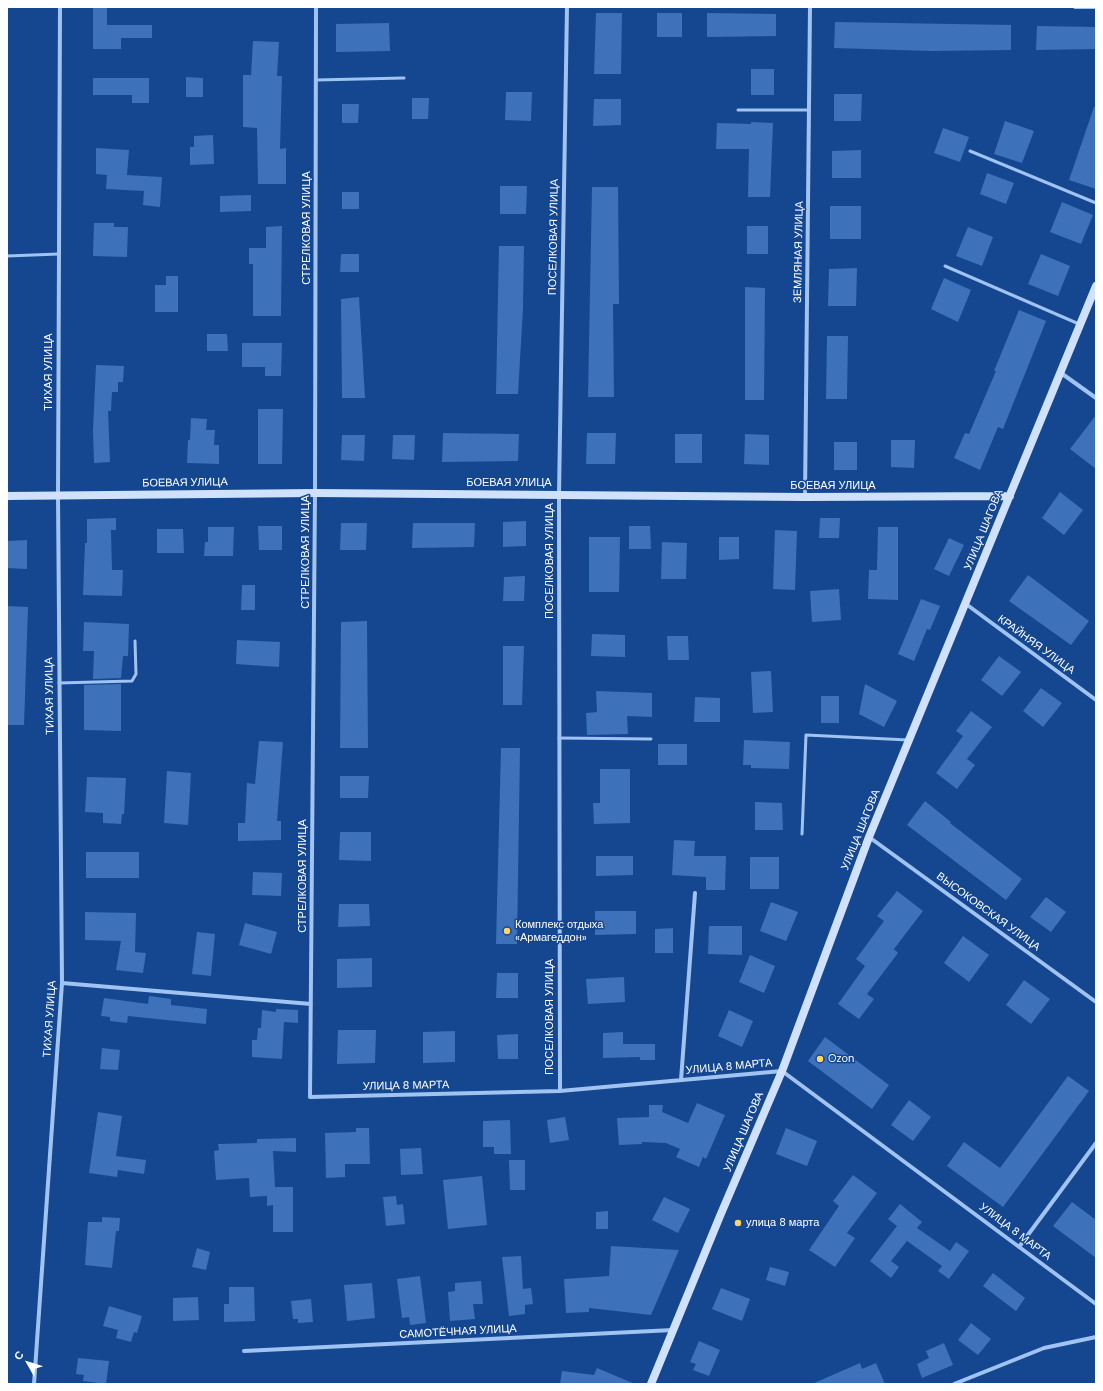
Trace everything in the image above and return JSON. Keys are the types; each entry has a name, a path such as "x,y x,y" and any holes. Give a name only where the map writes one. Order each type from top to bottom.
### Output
{"main road":[{"name":"УЛИЦА ШАГОВА","path":"652,1384 782,1071 869,837 1061,373 1079,324 1096,286"},
{"name":"БОЕВАЯ УЛИЦА","path":"7,496 315,493 805,497 1010,496"}],"street":[{"name":"ТИХАЯ УЛИЦА","path":"34,1384 62,983 58,496 60,7"},
{"name":"СТРЕЛКОВАЯ УЛИЦА","path":"310,1097 315,493 316,7"},
{"name":"ПОСЕЛКОВАЯ УЛИЦА","path":"560,1091 559,494 567,7"},
{"name":"ЗЕМЛЯНАЯ УЛИЦА","path":"805,497 810,7"},
{"path":"1075,7 1096,7"},
{"path":"1061,373 1096,398"},
{"name":"КРАЙНЯЯ УЛИЦА","path":"966,604 1096,700"},
{"name":"ВЫСОКОВСКАЯ УЛИЦА","path":"869,837 1096,1002"},
{"path":"681,1080 695,893"},
{"path":"62,983 311,1004"},
{"name":"УЛИЦА 8 МАРТА","path":"310,1097 560,1091 782,1071 1096,1304"},
{"path":"1019,1247 1096,1143"},
{"name":"САМОТЁЧНАЯ УЛИЦА","path":"244,1351 674,1330"},
{"path":"954,1384 1044,1348 1096,1337"}],"lane":[{"path":"316,80 404,78"},
{"path":"738,110 809,110"},
{"path":"970,151 1096,203"},
{"path":"7,256 59,254"},
{"path":"945,266 1079,324"},
{"path":"59,683 132,681 136,674 135,642"},
{"path":"802,834 806,735 910,740"},
{"path":"559,738 651,739"}],"building":[{"path":"93,7 107,7 107,25 152,25 152,38 121,38 121,49 93,49"},
{"path":"596,13 622,13 621,74 594,74"},
{"path":"657,13 682,13 682,37 657,37"},
{"path":"707,13 776,14 776,36 707,37"},
{"path":"835,22 1011,25 1011,50 931,51 834,48"},
{"path":"389,23 390,51 336,52 336,24"},
{"path":"1037,26 1096,27 1096,49 1036,50"},
{"path":"253,41 279,42 277,76 282,76 280,149 286,148 286,184 258,184 257,128 243,127 243,75 251,75"},
{"path":"751,69 774,69 774,95 751,95"},
{"path":"186,77 203,78 203,97 186,97"},
{"path":"93,78 149,78 149,103 132,103 132,95 93,95"},
{"path":"506,92 532,92 531,121 505,120"},
{"path":"834,94 862,94 861,121 834,121"},
{"path":"412,98 429,98 428,119 412,119"},
{"path":"594,99 621,99 621,125 593,126"},
{"path":"342,104 359,104 358,123 342,123"},
{"path":"1094,107 1096,107 1096,189 1069,180"},
{"path":"1005,121 1034,131 1022,163 994,154"},
{"path":"751,122 773,123 770,197 748,197 749,149 716,149 717,123 751,124"},
{"path":"943,128 969,137 960,162 934,153"},
{"path":"213,135 214,164 190,165 190,147 194,147 194,136"},
{"path":"96,148 129,150 127,175 162,177 160,207 143,205 144,191 106,189 107,175 96,174"},
{"path":"861,150 861,178 832,178 832,151"},
{"path":"987,173 1014,183 1006,204 980,194"},
{"path":"500,186 527,186 526,214 500,214"},
{"path":"592,187 618,187 619,304 613,304 614,397 588,397"},
{"path":"342,192 359,192 359,209 342,209"},
{"path":"251,195 251,211 220,212 220,196"},
{"path":"1062,202 1093,215 1081,244 1050,232"},
{"path":"830,206 861,206 861,239 830,239"},
{"path":"94,223 114,223 114,227 128,227 127,257 93,256"},
{"path":"282,226 281,316 253,316 253,264 249,264 249,248 266,248 266,227"},
{"path":"747,226 768,226 768,254 747,254"},
{"path":"968,227 993,237 982,266 956,256"},
{"path":"499,246 524,246 523,308 518,394 496,394"},
{"path":"341,254 359,254 359,272 340,272"},
{"path":"1041,254 1070,266 1058,296 1028,284"},
{"path":"857,268 856,306 828,306 829,269"},
{"path":"166,276 178,276 178,312 155,312 155,285 166,285"},
{"path":"944,278 971,290 958,322 931,309"},
{"path":"745,287 765,288 764,400 745,400"},
{"path":"359,297 365,398 342,398 341,299"},
{"path":"1019,310 1046,321 1003,429 998,427 980,470 954,458 965,433 969,434 996,371 994,371"},
{"path":"207,334 227,334 228,351 207,351"},
{"path":"827,336 848,336 847,399 826,399"},
{"path":"242,343 282,343 281,376 265,376 265,367 242,367"},
{"path":"96,365 124,366 123,382 118,382 118,392 112,392 111,411 108,411 110,462 94,463 93,431"},
{"path":"258,409 283,409 282,464 258,464"},
{"path":"1096,415 1096,469 1070,449"},
{"path":"191,418 207,419 206,430 215,430 214,445 219,445 219,464 187,463"},
{"path":"443,433 519,434 518,461 442,462"},
{"path":"587,433 616,433 615,464 586,464"},
{"path":"675,434 702,434 702,463 675,463"},
{"path":"745,434 769,435 769,465 744,464"},
{"path":"342,435 365,435 364,461 341,460"},
{"path":"393,435 415,435 414,460 392,459"},
{"path":"891,440 915,440 914,468 891,467"},
{"path":"834,442 857,442 857,470 834,470"},
{"path":"1060,492 1083,510 1064,535 1042,518"},
{"path":"116,518 116,530 111,530 112,570 123,570 122,596 83,595 85,543 87,543 87,519"},
{"path":"820,518 840,518 839,538 819,538"},
{"path":"526,521 526,546 503,547 503,522"},
{"path":"341,523 367,523 366,550 340,550"},
{"path":"413,523 475,523 474,547 412,548"},
{"path":"258,526 282,526 282,550 259,550"},
{"path":"629,526 650,526 651,549 629,549"},
{"path":"208,527 234,527 233,556 204,556 205,542 208,542"},
{"path":"878,527 898,527 898,600 868,599 869,570 877,570"},
{"path":"157,529 183,529 184,553 157,553"},
{"path":"775,530 797,531 795,590 773,589"},
{"path":"589,537 620,537 619,592 589,592"},
{"path":"719,537 739,537 739,559 719,560"},
{"path":"949,538 964,545 949,576 934,569"},
{"path":"27,540 27,569 7,568 7,541"},
{"path":"662,542 687,543 686,579 661,579"},
{"path":"1028,575 1089,621 1071,645 1009,601"},
{"path":"525,576 524,601 503,601 504,577"},
{"path":"242,585 255,585 255,610 241,610"},
{"path":"839,589 841,620 812,622 810,591"},
{"path":"921,599 940,606 930,630 927,629 914,661 898,654"},
{"path":"7,606 28,607 24,725 7,725"},
{"path":"367,621 368,748 340,748 341,622"},
{"path":"84,622 129,624 128,656 123,656 121,678 93,679 94,651 83,651"},
{"path":"592,634 625,635 625,657 591,656"},
{"path":"667,636 688,636 689,660 668,660"},
{"path":"237,640 280,642 279,667 236,664"},
{"path":"503,646 524,646 522,705 503,705"},
{"path":"999,656 1021,672 1002,696 981,680"},
{"path":"771,671 773,712 753,713 751,672"},
{"path":"121,684 121,731 84,730 84,685"},
{"path":"865,684 897,701 884,727 859,714"},
{"path":"1041,688 1062,703 1043,727 1023,711"},
{"path":"596,691 652,693 652,717 627,716 628,734 587,735 586,713 597,712"},
{"path":"821,696 839,696 839,723 821,723"},
{"path":"695,697 720,698 720,722 694,722"},
{"path":"971,711 992,727 967,759 975,765 957,789 936,773 963,736 956,731"},
{"path":"744,740 790,742 789,769 751,768 751,765 743,765"},
{"path":"259,741 283,742 277,821 281,821 281,840 238,841 238,823 245,823 247,783 255,784"},
{"path":"658,744 687,744 687,765 658,765"},
{"path":"501,748 520,748 517,944 496,944"},
{"path":"600,769 630,769 630,823 594,824 593,803 600,803"},
{"path":"167,771 191,773 188,825 164,823"},
{"path":"340,776 369,776 368,798 340,798"},
{"path":"87,777 126,778 124,814 122,814 121,824 103,823 103,813 85,812"},
{"path":"925,801 951,822 950,823 1022,879 1006,900 907,825"},
{"path":"755,802 782,803 783,830 755,830"},
{"path":"340,832 371,832 371,861 339,860"},
{"path":"674,840 695,841 694,856 726,856 725,890 706,890 706,877 672,875"},
{"path":"86,852 139,852 139,878 86,878"},
{"path":"596,856 633,856 633,875 596,876"},
{"path":"750,857 779,857 779,889 750,889"},
{"path":"253,872 282,873 281,896 252,895"},
{"path":"897,891 923,911 894,949 898,953 867,994 874,999 859,1019 838,1004 865,966 856,959 884,921 877,916"},
{"path":"1046,897 1066,912 1051,932 1030,917"},
{"path":"771,902 798,912 786,941 760,931"},
{"path":"339,904 369,904 370,926 338,927"},
{"path":"595,911 636,911 636,934 595,935"},
{"path":"85,912 136,913 135,952 146,953 143,973 116,970 121,941 85,940"},
{"path":"245,923 277,932 271,954 239,945"},
{"path":"709,926 742,926 742,955 708,954"},
{"path":"673,928 673,953 655,953 655,929"},
{"path":"197,932 215,934 211,976 192,974"},
{"path":"963,936 989,955 969,982 944,963"},
{"path":"750,955 775,966 764,993 739,982"},
{"path":"372,958 372,987 337,988 337,959"},
{"path":"497,973 518,973 518,998 496,998"},
{"path":"624,977 625,1002 588,1004 586,979"},
{"path":"1024,980 1050,999 1031,1024 1006,1005"},
{"path":"149,996 171,999 171,1005 207,1009 206,1024 128,1016 127,1023 110,1021 110,1017 101,1016 104,998 148,1004"},
{"path":"276,1009 298,1010 298,1023 284,1022 282,1059 252,1057 252,1040 257,1040 258,1028 261,1028 262,1010 276,1012"},
{"path":"729,1010 753,1021 742,1047 718,1036"},
{"path":"338,1030 376,1030 375,1063 337,1064"},
{"path":"455,1031 455,1062 423,1063 423,1032"},
{"path":"623,1032 623,1044 655,1044 655,1060 640,1060 640,1057 603,1058 603,1033"},
{"path":"518,1034 518,1059 498,1059 497,1035"},
{"path":"825,1037 889,1085 872,1109 808,1061"},
{"path":"102,1048 120,1050 118,1070 100,1069"},
{"path":"1068,1076 1089,1091 1003,1207 947,1166 964,1142 1000,1168"},
{"path":"909,1100 931,1117 913,1141 891,1125"},
{"path":"697,1103 725,1115 706,1159 703,1157 699,1167 676,1157 680,1149 666,1143 642,1142 642,1144 619,1145 617,1118 649,1117 649,1105 663,1105 662,1112 688,1123"},
{"path":"98,1112 122,1116 116,1156 146,1160 144,1174 118,1170 117,1177 89,1173"},
{"path":"565,1117 569,1140 550,1143 547,1120"},
{"path":"510,1120 511,1154 494,1154 494,1147 483,1147 483,1121"},
{"path":"356,1128 369,1128 370,1164 345,1164 345,1177 326,1178 325,1133 356,1132"},
{"path":"786,1128 817,1141 807,1166 776,1154"},
{"path":"296,1138 296,1152 273,1151 275,1187 293,1187 293,1232 273,1232 273,1205 267,1206 267,1196 250,1197 249,1178 216,1180 214,1151 219,1150 218,1144 257,1143 257,1139"},
{"path":"421,1148 423,1174 401,1175 400,1149"},
{"path":"509,1160 525,1160 525,1190 510,1190"},
{"path":"853,1175 877,1193 847,1233 855,1238 835,1267 809,1250 839,1206 833,1201"},
{"path":"482,1176 487,1225 448,1229 443,1180"},
{"path":"396,1196 397,1205 403,1204 405,1224 386,1226 383,1197"},
{"path":"664,1197 690,1209 678,1233 652,1220"},
{"path":"1072,1202 1096,1220 1096,1258 1053,1226"},
{"path":"900,1204 922,1222 917,1228 950,1251 956,1242 969,1251 949,1279 938,1271 942,1266 907,1241 891,1261 899,1267 891,1278 870,1261 897,1226 888,1219"},
{"path":"608,1211 608,1229 596,1229 596,1212"},
{"path":"102,1217 120,1218 119,1231 116,1231 112,1268 85,1265 88,1222 102,1222"},
{"path":"611,1246 679,1250 651,1315 589,1308 589,1312 566,1313 564,1279 609,1276"},
{"path":"197,1248 210,1252 206,1270 192,1267"},
{"path":"521,1256 523,1289 531,1288 533,1304 525,1305 525,1314 509,1316 502,1257"},
{"path":"770,1267 789,1272 785,1286 766,1280"},
{"path":"993,1273 1025,1298 1016,1311 983,1286"},
{"path":"420,1276 426,1323 410,1325 409,1317 402,1318 397,1279"},
{"path":"481,1281 483,1304 473,1304 475,1319 450,1321 448,1292 455,1291 455,1283"},
{"path":"372,1283 375,1318 347,1321 344,1285"},
{"path":"229,1287 254,1287 255,1321 224,1322 224,1304 229,1304"},
{"path":"721,1288 750,1299 742,1321 712,1309"},
{"path":"198,1297 199,1320 173,1321 173,1298"},
{"path":"311,1299 313,1322 298,1323 298,1319 293,1319 291,1301"},
{"path":"109,1306 142,1316 137,1333 134,1332 131,1342 116,1338 118,1330 103,1326"},
{"path":"971,1323 991,1339 978,1355 958,1340"},
{"path":"699,1341 720,1350 709,1376 693,1370 696,1364 690,1362"},
{"path":"944,1343 953,1365 922,1378 917,1364 929,1358 926,1351"},
{"path":"78,1358 109,1361 106,1384 83,1381 84,1375 76,1374"},
{"path":"860,1363 862,1369 876,1363 885,1384 812,1384"},
{"path":"597,1368 635,1384 560,1384 562,1371 594,1375"}],"place":[{"name":"Комплекс отдыха «Армагеддон»","path":"507,931"},
{"name":"Ozon","path":"820,1059"},
{"name":"улица 8 марта","path":"738,1223"}]}
